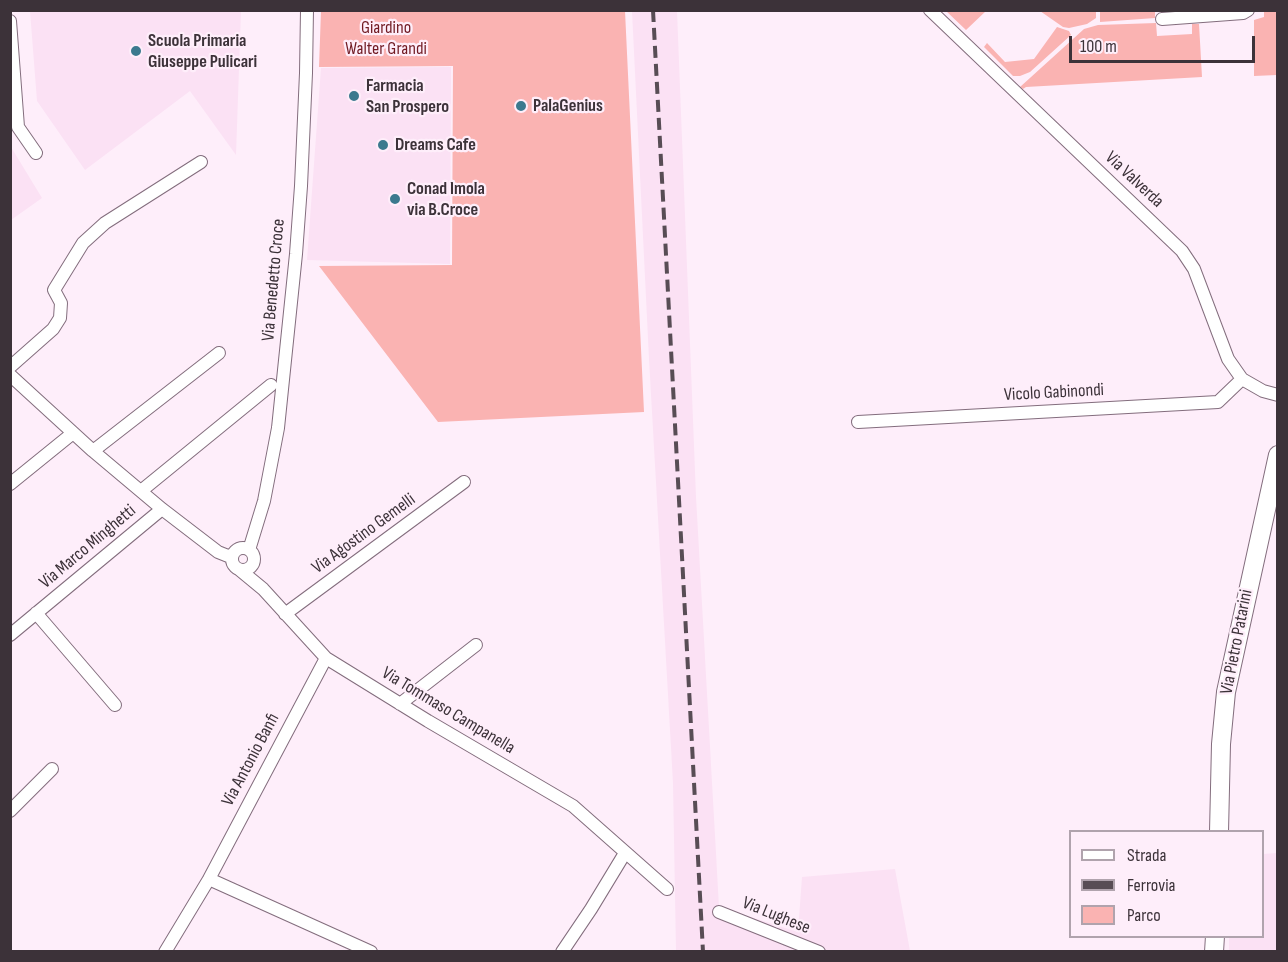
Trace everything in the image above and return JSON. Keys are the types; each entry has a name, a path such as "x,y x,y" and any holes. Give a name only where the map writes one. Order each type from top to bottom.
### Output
{"main road":[{"name":"Via Pietro Patarini","path":"1219,830 1221,744 1226,692 1278,455"}],"street":[{"name":"Via Benedetto Croce","path":"249,550 264,501 278,428 299,220 307,10"},
{"name":"Via Valverda","path":"930,10 1182,251 1194,269 1228,359 1242,379"},
{"path":"1162,19 1243,13 1248,10"},
{"path":"10,21 18,127 36,153"},
{"path":"10,367 53,329 60,318 61,303 54,290 83,243 105,224 201,162"},
{"path":"93,451 219,353"},
{"path":"10,375 93,451 218,552 228,556 239,548 249,550 253,555 246,567"},
{"path":"1242,379 1263,391 1278,395"},
{"name":"Vicolo Gabinondi","path":"858,422 1218,402 1242,379"},
{"path":"141,491 271,384"},
{"path":"10,484 73,433"},
{"name":"Via Agostino Gemelli","path":"285,614 464,482"},
{"name":"Via Marco Minghetti","path":"12,630 36,614 162,509"},
{"name":"Via Tommaso Campanella","path":"232,555 234,566 246,567 326,658 573,806 667,889"},
{"name":"Via Marco Minghetti","path":"36,614 115,705"},
{"path":"400,704 476,645"},
{"name":"Via Antonio Banfi","path":"165,951 209,879 326,658"},
{"path":"10,811 52,769"},
{"path":"562,951 625,853"},
{"path":"209,879 372,951"},
{"name":"Via Lughese","path":"719,912 819,951"}],"shaded area":[{"name":"Scuola Primaria Giuseppe Pulicari","path":"30,11 241,11 236,155 190,91 85,170 37,101"},
{"path":"632,11 677,11 696,497 719,907 798,932 802,877 895,869 910,951 676,951 673,783"},
{"path":"451,67 450,264 307,260 321,68"},
{"path":"11,147 42,198 10,220"},
{"path":"1277,853 1277,951 1229,951 1229,938 1264,938 1264,854"}],"green space":[{"name":"Giardino Walter Grandi","path":"321,11 625,11 644,412 438,422 319,266 452,265 453,66 319,67"},
{"path":"946,11 986,11 966,30"},
{"path":"1040,11 1096,11 1096,18 1087,24 1069,28 1063,27"},
{"path":"1100,11 1155,11 1155,18 1100,22"},
{"path":"1264,11 1277,11 1277,75 1254,76 1254,20 1264,17"},
{"path":"1156,23 1157,36 1192,34 1192,24 1199,24 1202,77 1023,89 1020,87 1084,29 1098,25"},
{"path":"1057,27 1069,31 1071,35 1030,72 1020,76 1013,76 984,47 987,43 1005,62 1034,59"}],"railway":[{"path":"653,10 703,952"}],"place":[{"name":"Scuola Primaria Giuseppe Pulicari","path":"136,51"},
{"name":"Farmacia San Prospero","path":"354,96"},
{"name":"PalaGenius","path":"521,106"},
{"name":"Dreams Cafe","path":"383,145"},
{"name":"Conad Imola via B.Croce","path":"395,199"}]}
